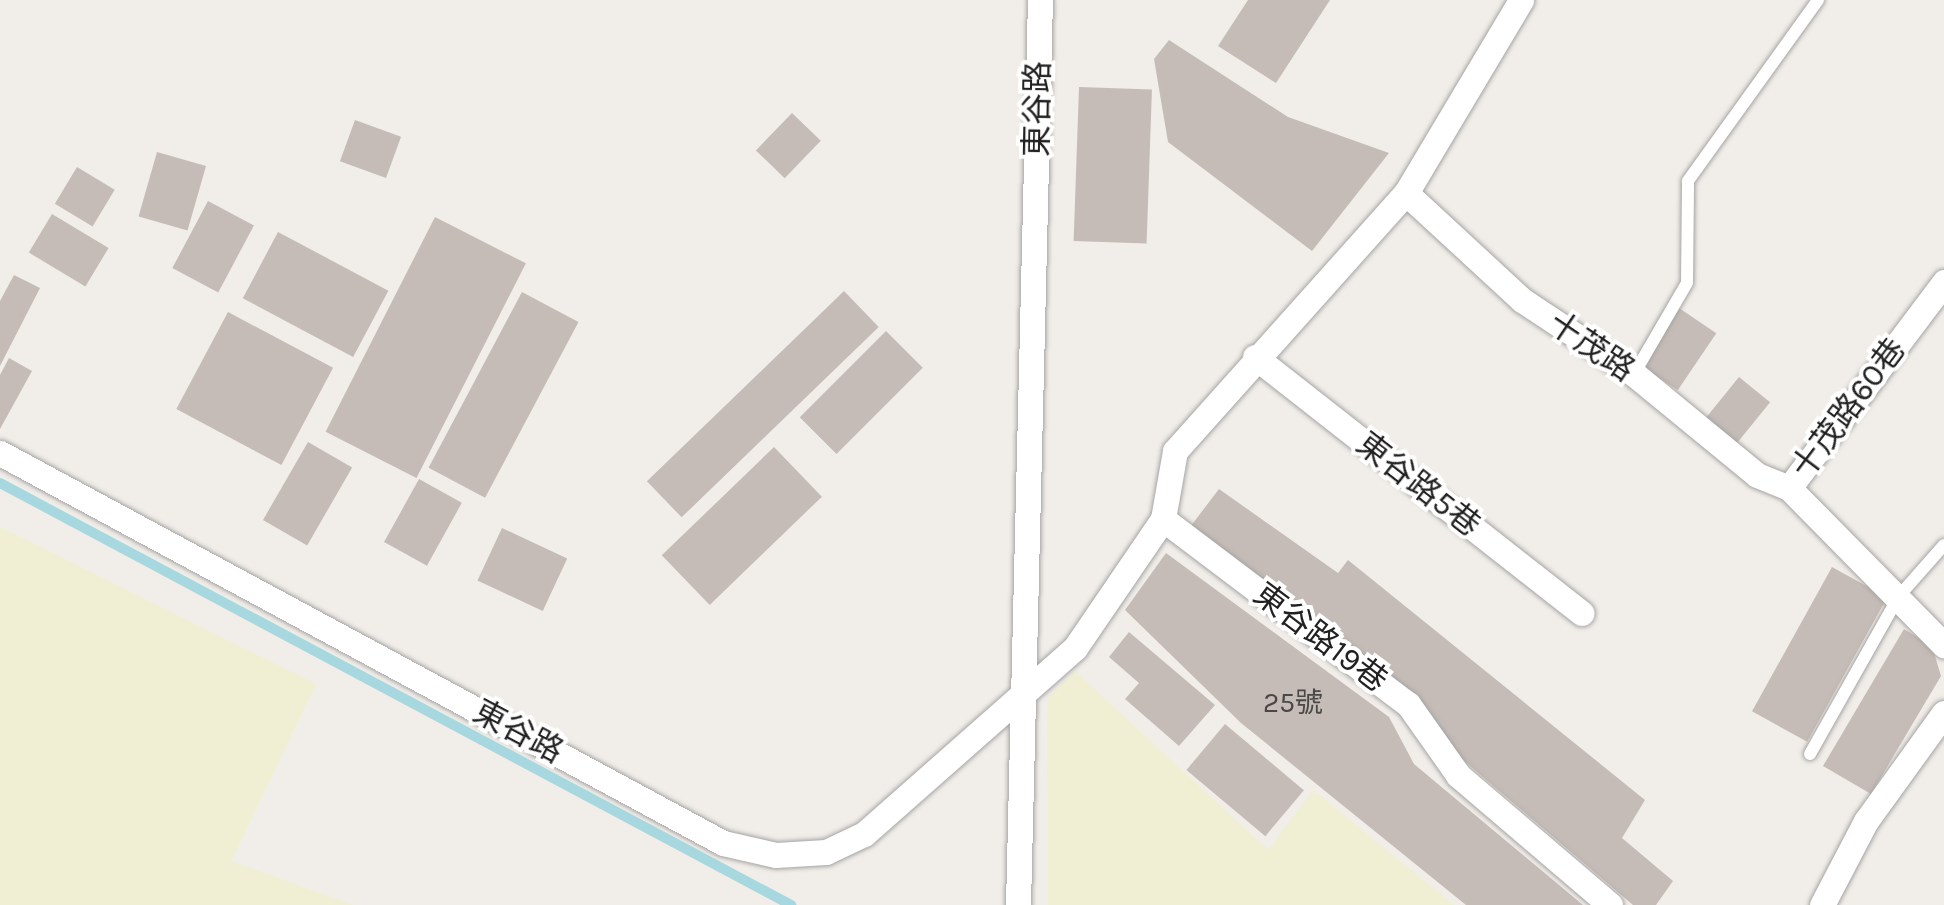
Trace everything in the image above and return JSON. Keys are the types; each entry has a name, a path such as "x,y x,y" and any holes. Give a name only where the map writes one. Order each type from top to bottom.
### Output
{"street":[{"name":"東谷路","path":"1018,905 1040,0"},
{"path":"1406,193 1521,0"},
{"name":"東谷路","path":"0,452 723,843 793,854 864,834 1023,698 1075,648 1163,519 1175,452 1255,357 1406,193"},
{"name":"十茂路","path":"1406,193 1522,300 1634,374 1757,475 1789,488 1944,645"},
{"name":"十茂路60巷","path":"1789,488 1944,282"},
{"name":"東谷路5巷","path":"1255,357 1582,613"},
{"name":"東谷路19巷","path":"1163,519 1408,704 1458,775 1610,905"},
{"path":"1822,905 1866,821 1944,713"}],"lane":[{"path":"1634,374 1687,283 1688,181 1818,0"},
{"path":"1810,754 1899,596 1944,545"}],"green space":[{"path":"0,527 316,684 231,861 353,905 0,905"},
{"path":"1075,671 1268,850 1313,790 1454,905 1048,905 1047,699"}],"building":[{"path":"1248,0 1330,0 1276,83 1218,46"},
{"path":"1169,40 1288,117 1389,153 1312,251 1168,142 1154,59"},
{"path":"1079,87 1152,90 1147,243 1074,241"},
{"path":"792,113 821,141 785,178 756,150"},
{"path":"355,120 401,137 386,178 340,161"},
{"path":"157,152 206,166 188,230 139,216"},
{"path":"77,167 115,190 93,227 55,204"},
{"path":"208,201 254,225 218,293 172,268"},
{"path":"52,214 109,248 85,287 29,253"},
{"path":"435,217 526,263 416,478 326,432"},
{"path":"278,232 388,291 353,357 243,298"},
{"path":"14,275 40,288 0,366 0,301"},
{"path":"844,291 879,327 682,517 647,481"},
{"path":"522,292 579,322 485,498 429,468"},
{"path":"1679,308 1716,333 1678,390 1640,365"},
{"path":"228,312 333,368 281,465 176,409"},
{"path":"886,331 923,368 837,454 800,417"},
{"path":"9,358 32,371 0,429 0,375"},
{"path":"1739,377 1770,402 1735,445 1704,420"},
{"path":"308,442 352,468 307,545 263,520"},
{"path":"774,447 822,497 710,605 662,555"},
{"path":"419,479 462,503 427,566 384,542"},
{"path":"1219,489 1338,573 1348,560 1645,800 1622,838 1673,881 1656,905 1633,905 1190,527"},
{"path":"502,528 567,558 543,611 477,581"},
{"path":"1166,553 1389,717 1414,764 1583,905 1466,905 1241,723 1125,610"},
{"path":"1832,567 1887,598 1807,742 1752,711"},
{"path":"1904,629 1932,646 1941,676 1871,794 1823,766"},
{"path":"1129,632 1215,705 1179,746 1125,699 1139,683 1109,657"},
{"path":"1225,724 1304,790 1265,836 1186,770"}],"waterway":[{"path":"0,483 791,905"}]}
